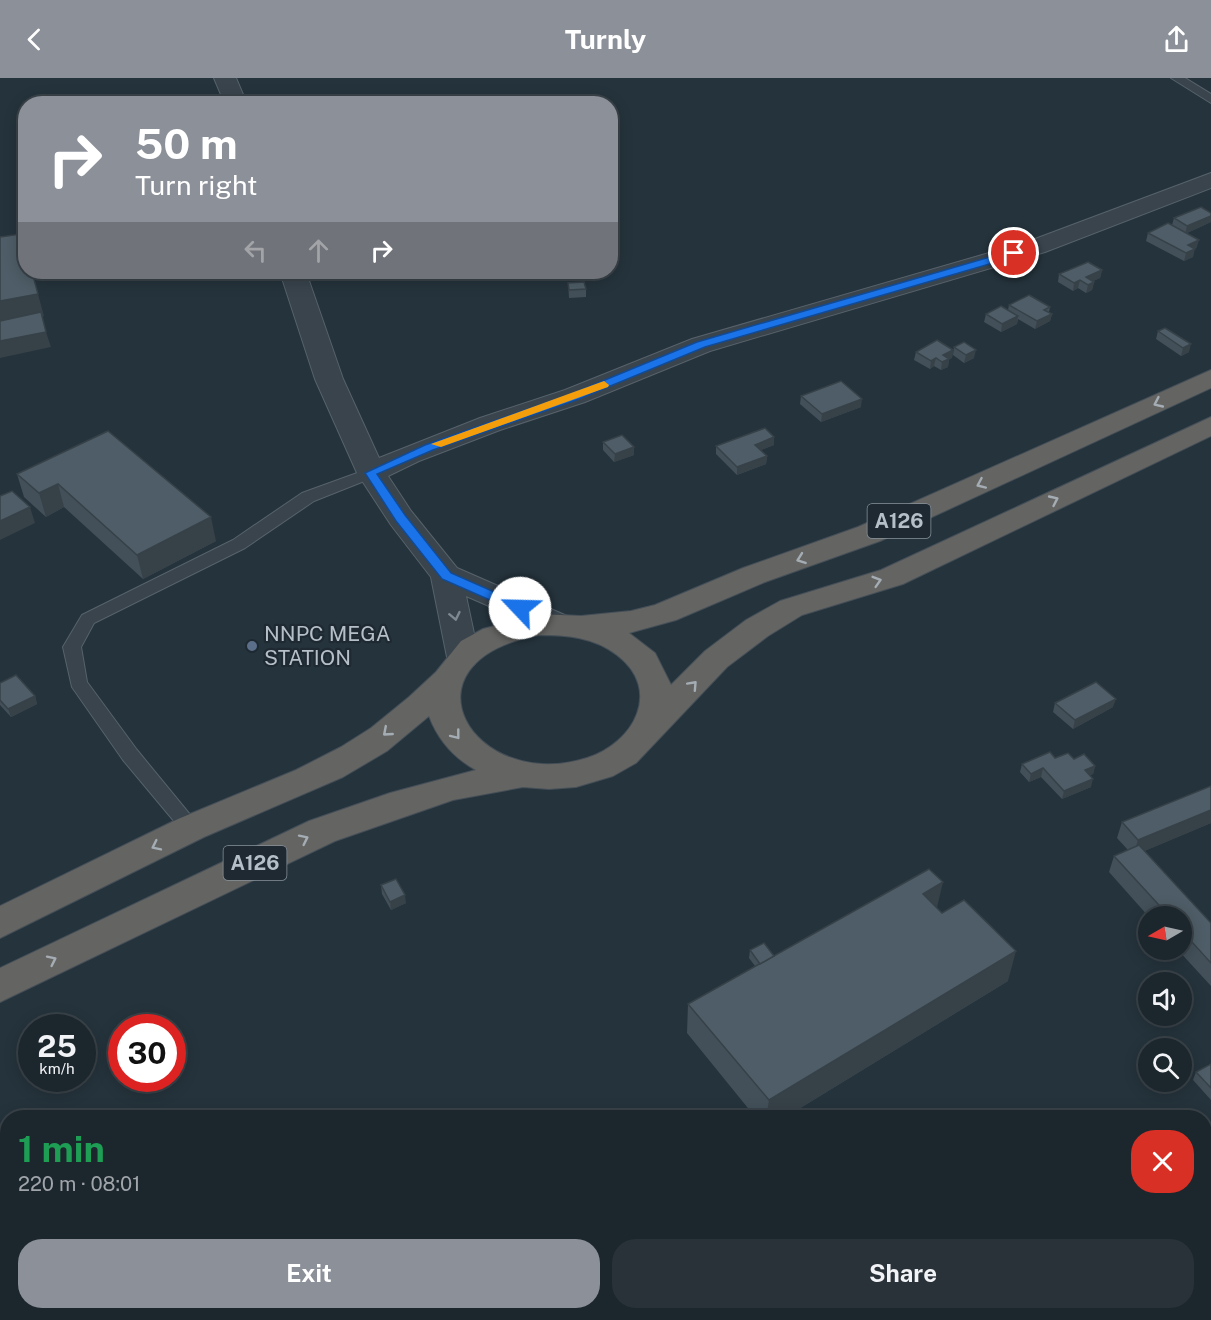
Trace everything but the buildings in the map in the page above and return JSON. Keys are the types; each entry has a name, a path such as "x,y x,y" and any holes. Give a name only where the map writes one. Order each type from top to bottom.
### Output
{"highway":[{"name":"A126","path":"0,923 191,828 336,765 376,742 489,639 521,627 631,622 664,613 754,575 869,534 1211,378"},
{"name":"A126","path":"455,669 443,704 449,727 465,748 491,764 523,774 554,776 585,772 613,761 635,745 716,659 757,628 791,608 892,577 1211,425"},
{"name":"A126","path":"566,625 603,633 619,641 644,662 655,682 657,704 651,726"},
{"name":"A126","path":"0,986 322,831 433,793 523,774"}],"street":[{"path":"225,78 233,96"},
{"path":"370,473 429,447 575,396 701,345 1036,247 1211,180"},
{"path":"295,279 329,379 370,473 400,518 446,576 566,625"},
{"path":"446,576 455,669"}],"lane":[{"path":"1177,78 1211,99"},
{"path":"191,828 130,755 78,684 72,647 88,619 239,544 308,497 370,473"}],"slow traffic":[{"path":"436,444 604,385"}],"place":[{"name":"NNPC MEGA STATION","path":"252,646"}],"route":[{"path":"520,608 446,576 400,518 370,473 429,447 575,396 701,345 1014,253"}]}
